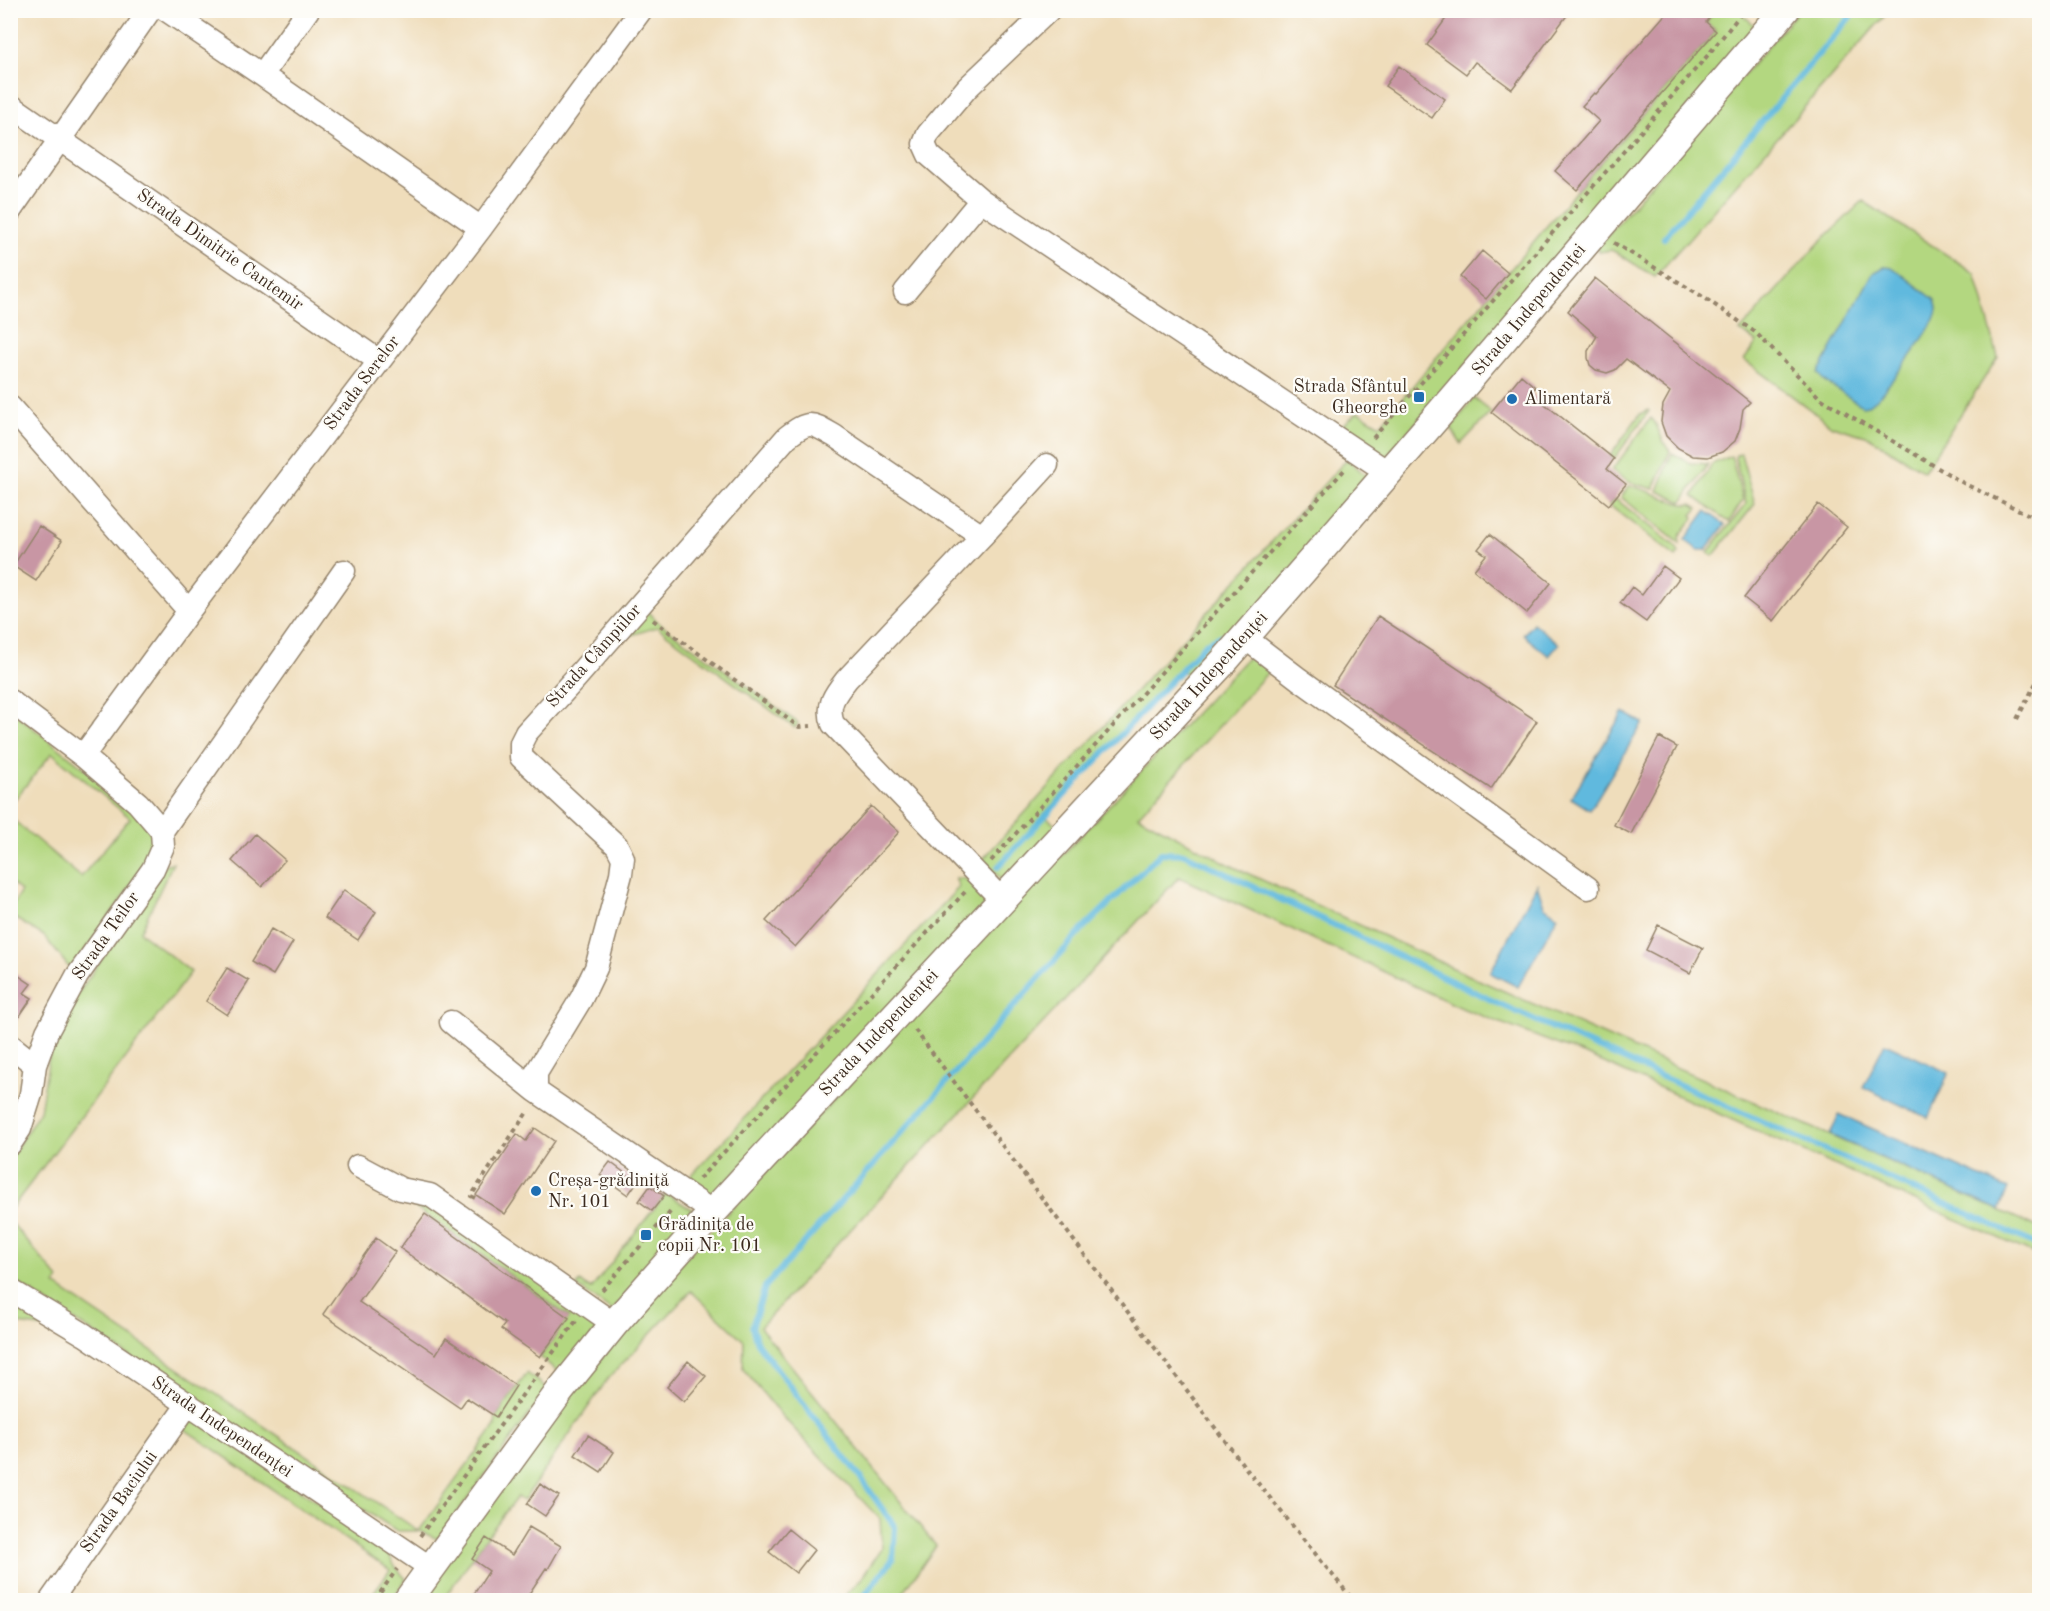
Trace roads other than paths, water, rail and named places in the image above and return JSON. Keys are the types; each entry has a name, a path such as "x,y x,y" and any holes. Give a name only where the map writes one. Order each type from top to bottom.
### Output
{"main road":[{"name":"Strada Independenței","path":"408,1600 420,1560 614,1324 713,1212 1244,637 1389,473 1785,10"}],"street":[{"path":"10,212 150,10"},
{"path":"166,10 481,228"},
{"path":"262,75 308,10"},
{"name":"Strada Serelor","path":"83,756 189,612 481,228 640,10"},
{"path":"1049,10 967,88 928,134 924,144 929,155 981,200 1389,473"},
{"name":"Strada Dimitrie Cantemir","path":"10,105 379,361"},
{"path":"905,292 981,200"},
{"path":"10,407 189,612"},
{"name":"Strada Câmpiilor","path":"536,1091 536,1073 596,968 621,874 623,858 617,846 521,756 521,743 525,733 786,436 802,425 815,425 836,437 982,536"},
{"path":"1002,900 833,724 830,714 836,692 1047,465"},
{"path":"10,701 83,756 138,802 162,831 344,571"},
{"path":"1244,637 1588,888"},
{"name":"Strada Teilor","path":"10,1144 20,1129 31,1094 35,1065 47,1032 77,976 153,869 163,846 162,831"},
{"path":"451,1022 536,1091 713,1212"},
{"path":"10,1045 35,1065"},
{"path":"358,1166 401,1190 430,1195 614,1324"},
{"name":"Strada Independenței","path":"10,1290 85,1335 420,1560"},
{"name":"Strada Baciului","path":"51,1600 188,1404"}],"water":[{"path":"1886,266 1892,267 1935,300 1937,309 1929,328 1901,368 1877,399 1862,406 1823,380 1818,373 1873,273"},
{"path":"1706,511 1725,525 1706,550 1698,550 1685,540"},
{"path":"1533,623 1559,644 1549,656 1523,635"},
{"path":"1623,712 1643,723 1590,810 1571,798"},
{"path":"1537,884 1544,906 1558,916 1518,987 1490,973"},
{"path":"1885,1043 1949,1073 1928,1118 1863,1087"},
{"path":"1839,1114 2008,1189 1999,1210 1830,1135"}],"waterway":[{"path":"1664,238 1856,10"},
{"path":"998,867 1206,643 1221,636"},
{"path":"861,1600 893,1559 895,1527 860,1477 757,1343 752,1327 765,1287 1079,933 1161,853 1185,854 1504,1006 2040,1246"}],"place":[{"name":"Strada Sfântul Gheorghe","path":"1419,397"},
{"name":"Alimentară","path":"1512,399"},
{"name":"Creșa-grădiniță Nr. 101","path":"536,1191"},
{"name":"Grădinița de copii Nr. 101","path":"646,1235"}]}
